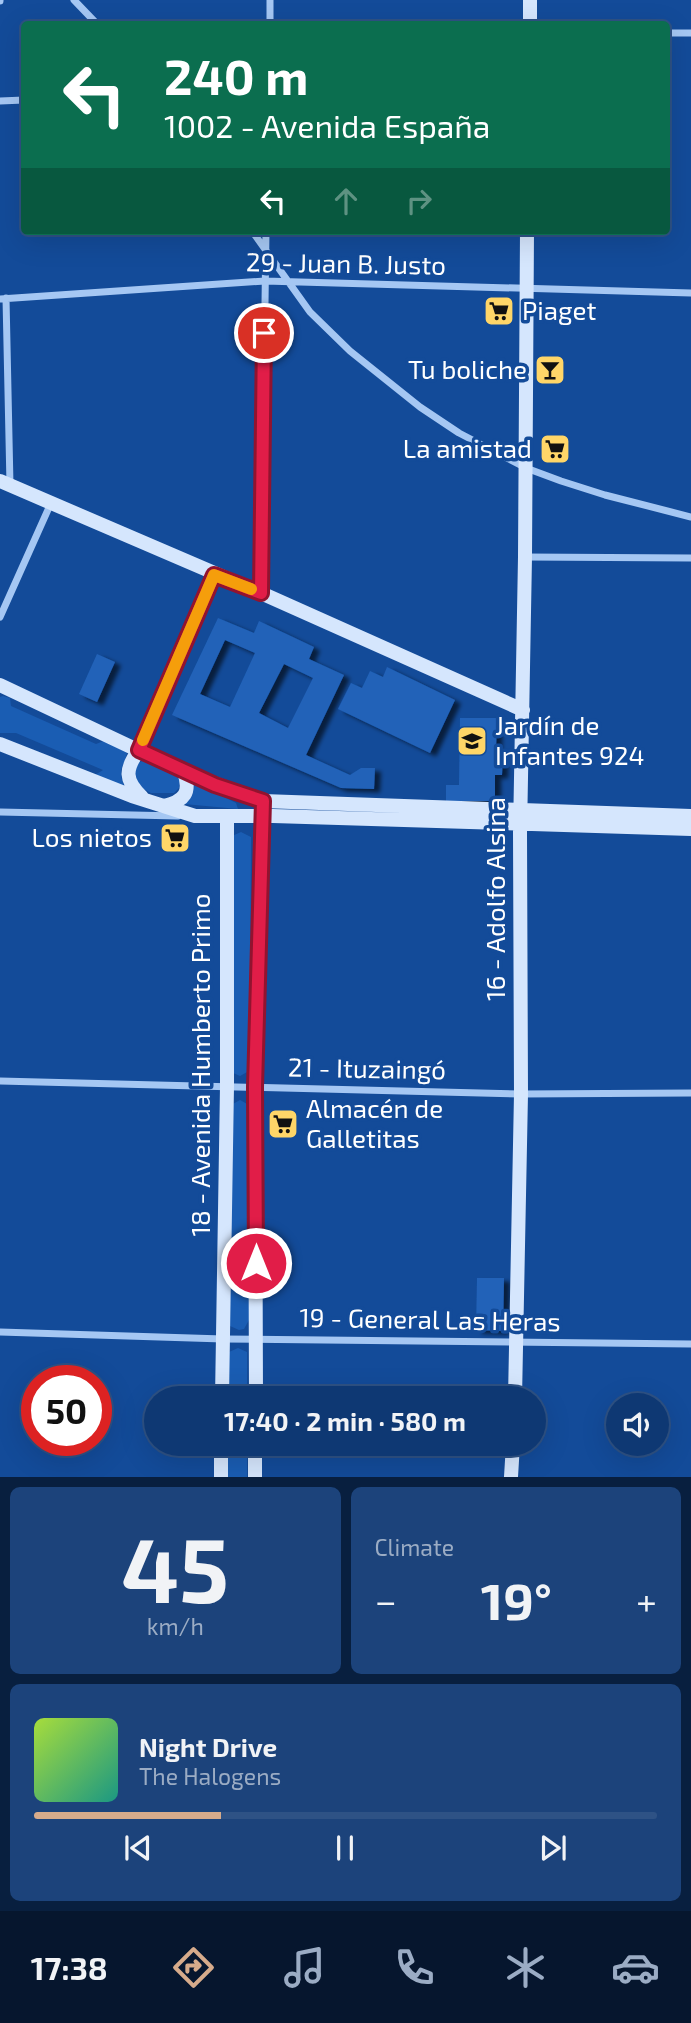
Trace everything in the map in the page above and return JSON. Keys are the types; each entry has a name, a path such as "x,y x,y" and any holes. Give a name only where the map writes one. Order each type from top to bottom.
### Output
{"street":[{"path":"74,0 94,21"},
{"path":"270,0 270,21"},
{"path":"530,0 530,21"},
{"path":"670,33 691,33"},
{"path":"0,101 21,100"},
{"path":"255,235 310,312 350,351 459,433 526,468 605,495 691,517"},
{"path":"261,593 266,235"},
{"name":"16 - Adolfo Alsina","path":"515,1386 527,235"},
{"name":"29 - Juan B. Justo","path":"3,299 265,281 691,293"},
{"path":"3,299 5,484 261,593 523,710"},
{"path":"0,617 51,503"},
{"path":"525,558 691,558"},
{"path":"145,800 132,788 128,780 130,767 214,575"},
{"path":"0,685 184,772 263,801 691,829"},
{"path":"0,744 145,800 195,816"},
{"path":"164,806 176,803 185,795 188,783 184,772"},
{"name":"18 - Avenida Humberto Primo","path":"256,1386 255,1087 263,801"},
{"path":"0,812 521,818 691,816"},
{"name":"18 - Avenida Humberto Primo","path":"222,1386 227,1086 227,816"},
{"name":"21 - Ituzaingó","path":"0,1080 520,1094 691,1093"},
{"name":"19 - General Las Heras","path":"0,1332 256,1340 691,1344"},
{"path":"221,1477 222,1456"},
{"path":"255,1456 255,1477"},
{"path":"511,1477 512,1456"}],"shaded area":[{"path":"0,697 10,698 11,706 96,744 109,739 127,749 121,770 125,788 95,775 103,770 16,733 0,733"},
{"path":"145,759 181,775 179,788 174,793 151,793 138,786 134,774 136,765"},
{"path":"195,782 236,803 238,809 184,804 192,796"},
{"path":"241,832 251,837 250,1066 249,1071 240,1076 231,1072 232,836"},
{"path":"240,1100 249,1105 249,1320 244,1329 239,1330 230,1326 231,1105"},
{"path":"238,1348 247,1352 247,1386 228,1386 229,1352"},
{"path":"228,1456 247,1456 247,1477 227,1477"}],"building":[{"path":"218,618 254,633 259,621 314,647 309,659 344,675 306,755 350,775 361,768 375,768 374,789 341,788 172,715","holes":["225,640 255,653 230,707 200,694","284,664 313,678 288,728 259,713"]},
{"path":"97,654 115,662 97,702 79,694"},
{"path":"387,667 455,700 430,753 338,709 351,683 362,688 370,671 383,677"},
{"path":"460,718 497,718 496,749 503,749 502,775 495,775 495,801 446,801 446,785 459,785"},
{"path":"477,1278 504,1278 503,1331 476,1330"}],"slow traffic":[{"path":"143,740 214,575 251,589"}],"place":[{"name":"Piaget","path":"499,311"},
{"name":"Tu boliche","path":"550,370"},
{"name":"La amistad","path":"555,449"},
{"name":"Jardín de Infantes 924","path":"472,741"},
{"name":"Los nietos","path":"175,838"},
{"name":"Almacén de Galletitas","path":"283,1124"}],"route":[{"path":"256,1263 255,1087 263,801 215,785 139,750 214,575 261,593 264,333"}]}
